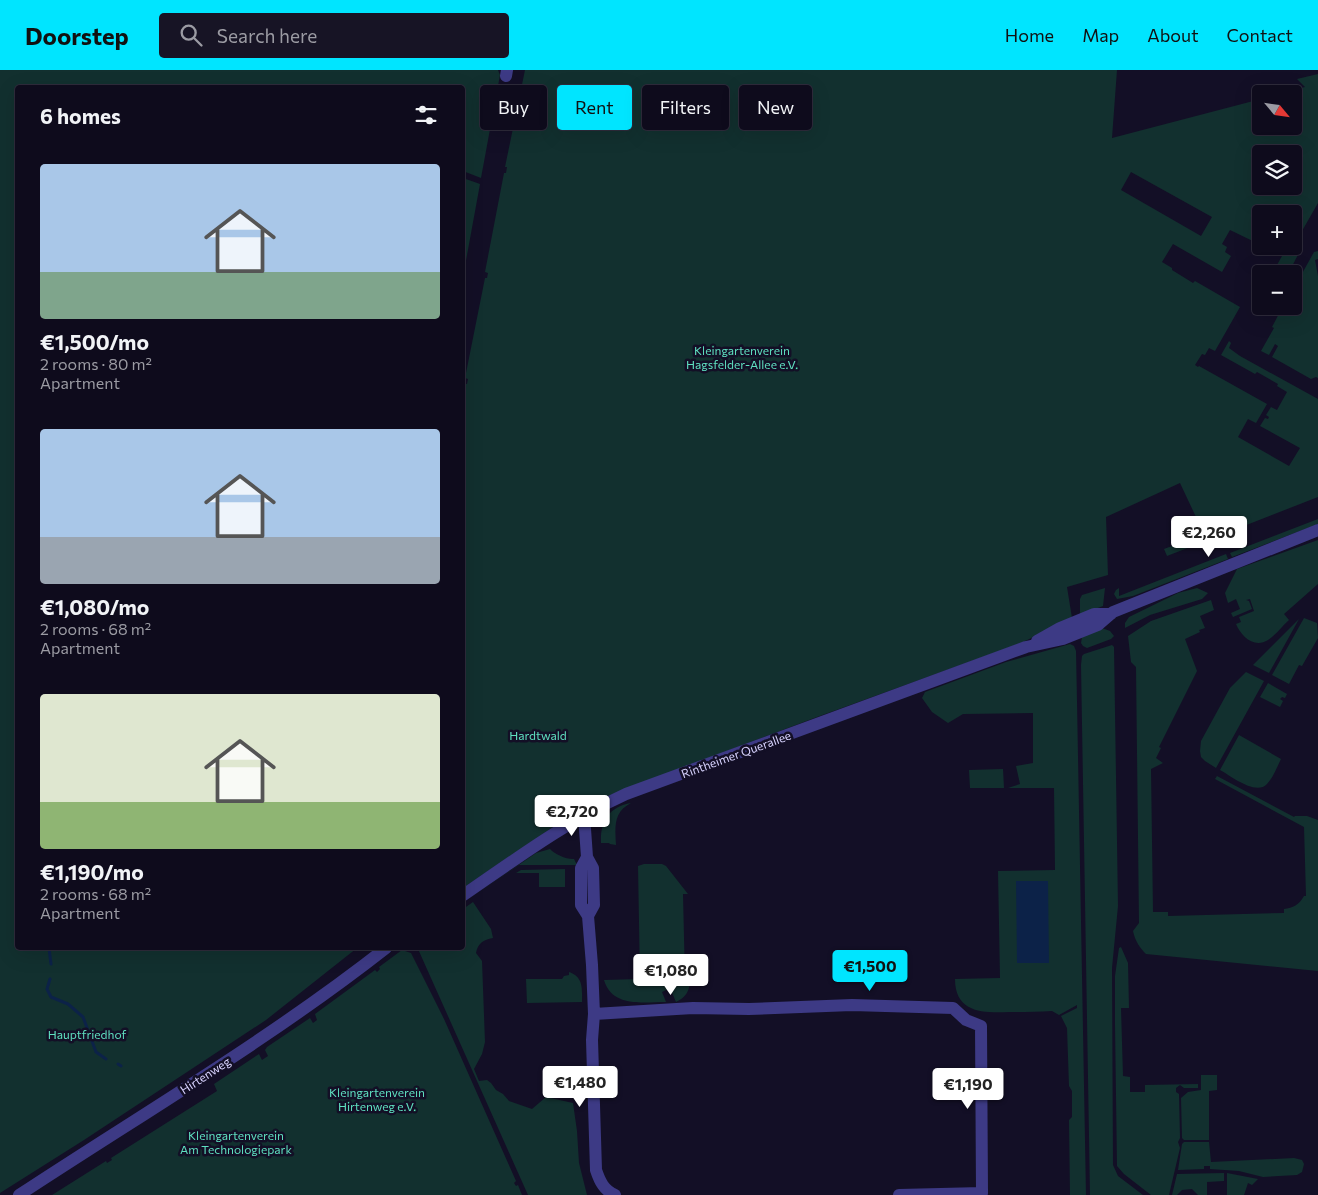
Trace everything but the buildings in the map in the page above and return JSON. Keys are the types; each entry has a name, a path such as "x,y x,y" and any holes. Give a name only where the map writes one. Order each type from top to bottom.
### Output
{"street":[{"name":"Rintheimer Querallee","path":"465,894 584,815 626,794 1026,647 1063,639 1098,625 1111,614 1318,530"},
{"path":"584,815 587,857 581,868 581,905 588,916 592,964 596,1170 600,1181 607,1191 616,1195"},
{"name":"Hirtenweg","path":"19,1195 259,1040 383,950"},
{"path":"594,1014 694,1008 749,1009 852,1005 953,1008 966,1020 981,1026 982,1193 899,1195"}],"green space":[{"name":"Hauptfriedhof","path":"0,70 498,70 500,75 498,85 480,85 480,130 490,130 481,178 465,172 465,85 15,85 15,950 354,950 266,1020 0,1193"},
{"name":"Kleingartenverein Hagsfelder-Allee e.V.","path":"525,70 1117,70 1112,138 1252,101 1252,135 1302,135 1302,88 1305,87 1297,79 1318,74 1318,203 1302,231 1302,205 1252,205 1252,241 1230,230 1222,244 1227,247 1225,252 1231,256 1222,272 1173,244 1162,262 1193,283 1195,281 1240,307 1215,351 1209,348 1205,355 1202,354 1195,365 1267,404 1256,423 1248,419 1238,437 1289,466 1300,448 1260,426 1265,418 1268,419 1269,417 1266,415 1271,407 1277,410 1287,392 1277,386 1278,384 1257,372 1255,374 1221,355 1229,341 1231,343 1229,348 1240,356 1318,399 1318,497 1167,556 1164,549 1204,534 1180,483 1106,517 1108,575 1067,587 1072,618 1019,644 817,717 595,801 578,810 465,887 465,384 467,384 468,379 465,378 485,278 487,278 488,273 485,272 504,173 506,173 507,167 505,167 513,130 547,130 547,85 522,85","holes":["1131,172 1212,217 1201,236 1121,190"]},
{"path":"465,179 480,184 465,266"},
{"path":"1318,251 1318,259 1315,260 1318,276 1318,378 1311,379 1272,357 1278,346 1275,344 1269,355 1261,351 1274,328 1272,327 1278,315 1302,315 1302,274 1314,252"},
{"path":"1280,255 1298,255 1293,265 1277,265 1282,256"},
{"path":"1318,519 1318,524 1232,557 1230,553"},
{"path":"1318,540 1318,584 1284,614 1289,620 1271,638 1258,643 1249,640 1241,633 1236,624 1241,622 1239,617 1254,611 1250,599 1246,600 1249,601 1252,609 1233,617 1231,613 1240,609 1236,599 1228,603 1225,593 1237,569"},
{"path":"1226,554 1228,559 1133,596 1117,599 1114,594 1119,588 1119,596"},
{"path":"1105,588 1103,606 1080,615 1080,599 1082,595"},
{"path":"1197,588 1208,593 1202,599 1150,615 1125,628 1125,623 1129,617 1178,593"},
{"path":"1211,600 1214,610 1200,616 1205,628 1185,639 1197,671 1159,747 1161,748 1156,758 1163,763 1151,769 1153,912 1168,912 1168,916 1284,913 1284,909 1296,906 1306,896 1304,827 1215,779 1217,776 1294,817 1307,816 1318,820 1318,971 1146,954 1134,935 1133,931 1139,923 1136,667 1131,662 1128,636 1151,621"},
{"path":"1304,618 1317,623 1318,638 1302,666 1299,665 1289,684 1272,675"},
{"path":"1299,619 1269,673 1253,665"},
{"path":"1102,628 1110,631 1114,636 1111,639 1087,648 1083,646 1081,643 1082,637"},
{"path":"1070,644 1074,646 1076,651 1086,1195 1070,1195 1069,1120 1072,1117 1072,1091 1069,1086 1067,1028 1061,1016 1077,1008 1077,1005 1059,1015 1052,1011 980,1011 965,1005 956,990 955,979 1000,978 998,871 1055,870 1054,788 1008,788 1020,784 1016,766 1033,763 1033,713 963,714 948,723 932,712 922,698 925,692 1006,662"},
{"path":"1112,645 1114,647 1118,906 1112,968 1113,1165 1118,1176 1143,1195 1090,1195 1081,665 1084,654"},
{"path":"1246,672 1264,681 1216,768 1201,757 1201,741 1230,688"},
{"path":"1268,683 1287,694 1285,698 1282,697 1280,699 1283,701 1280,707 1260,697"},
{"path":"1239,735 1281,759 1271,779 1262,787 1257,788 1244,784 1220,770"},
{"path":"1003,769 1004,788 970,788 969,770"},
{"path":"631,803 621,811 616,821 616,845 601,843 602,828 607,816 617,808"},
{"path":"550,849 568,859 574,859 577,865 519,865 465,902 465,902 536,853"},
{"path":"662,864 666,866 688,894 683,894 685,980 690,980 690,984 686,994 676,1002 670,988 662,992 666,1002 630,1002 614,995 608,989 604,980 640,979 638,866"},
{"path":"565,869 565,887 539,887 539,873 516,873 521,870"},
{"path":"473,902 491,929 493,938 482,942 476,953 482,961 485,1042 482,1054 474,1069 479,1081 487,1080 509,1101 532,1109 546,1097 573,1103 579,1163 587,1195 528,1195 418,950 465,950 465,908"},
{"path":"1121,947 1128,963 1129,1008 1121,1008 1123,1076 1130,1077 1130,1092 1145,1092 1145,1085 1198,1084 1198,1088 1184,1088 1180,1085 1176,1088 1176,1092 1179,1094 1180,1138 1178,1142 1180,1148 1169,1195 1151,1195 1124,1174 1117,1166 1115,976 1119,948"},
{"name":"Kleingartenverein Hirtenweg e.V.","path":"402,950 411,953 444,1019 516,1181 514,1183 516,1186 518,1185 522,1195 52,1195 106,1161 107,1163 112,1160 111,1158 217,1091 214,1084 259,1054 262,1060 268,1056 265,1050 267,1047 310,1018 313,1023 317,1020 315,1014 375,970 377,972 380,969 379,967"},
{"path":"569,972 574,974 580,981 582,1002 527,1003 526,979 562,979 564,976 569,975"},
{"path":"1201,1075 1217,1075 1217,1090 1209,1091 1209,1140 1184,1140 1182,1138 1181,1098 1188,1092 1201,1090"},
{"path":"1184,1142 1209,1142 1211,1162 1294,1158 1302,1160 1304,1164 1302,1172 1297,1175 1263,1177 1239,1171 1210,1169 1210,1166 1204,1166 1204,1169 1178,1170 1182,1144"},
{"path":"1224,1173 1224,1181 1207,1182 1207,1195 1198,1195 1192,1189 1182,1190 1177,1195 1172,1195 1177,1174"},
{"path":"1227,1173 1258,1179 1252,1185 1248,1183 1244,1195 1227,1195"}],"water":[{"path":"1016,881 1048,881 1049,963 1017,963"}],"waterway":[{"path":"49,950 51,964"},
{"path":"50,979 47,989 51,997 68,1004 83,1017 96,1052 106,1059"}],"park label":[{"name":"Hardtwald","path":"538,735"},
{"name":"Kleingartenverein Am Technologiepark","path":"236,1142"}]}
